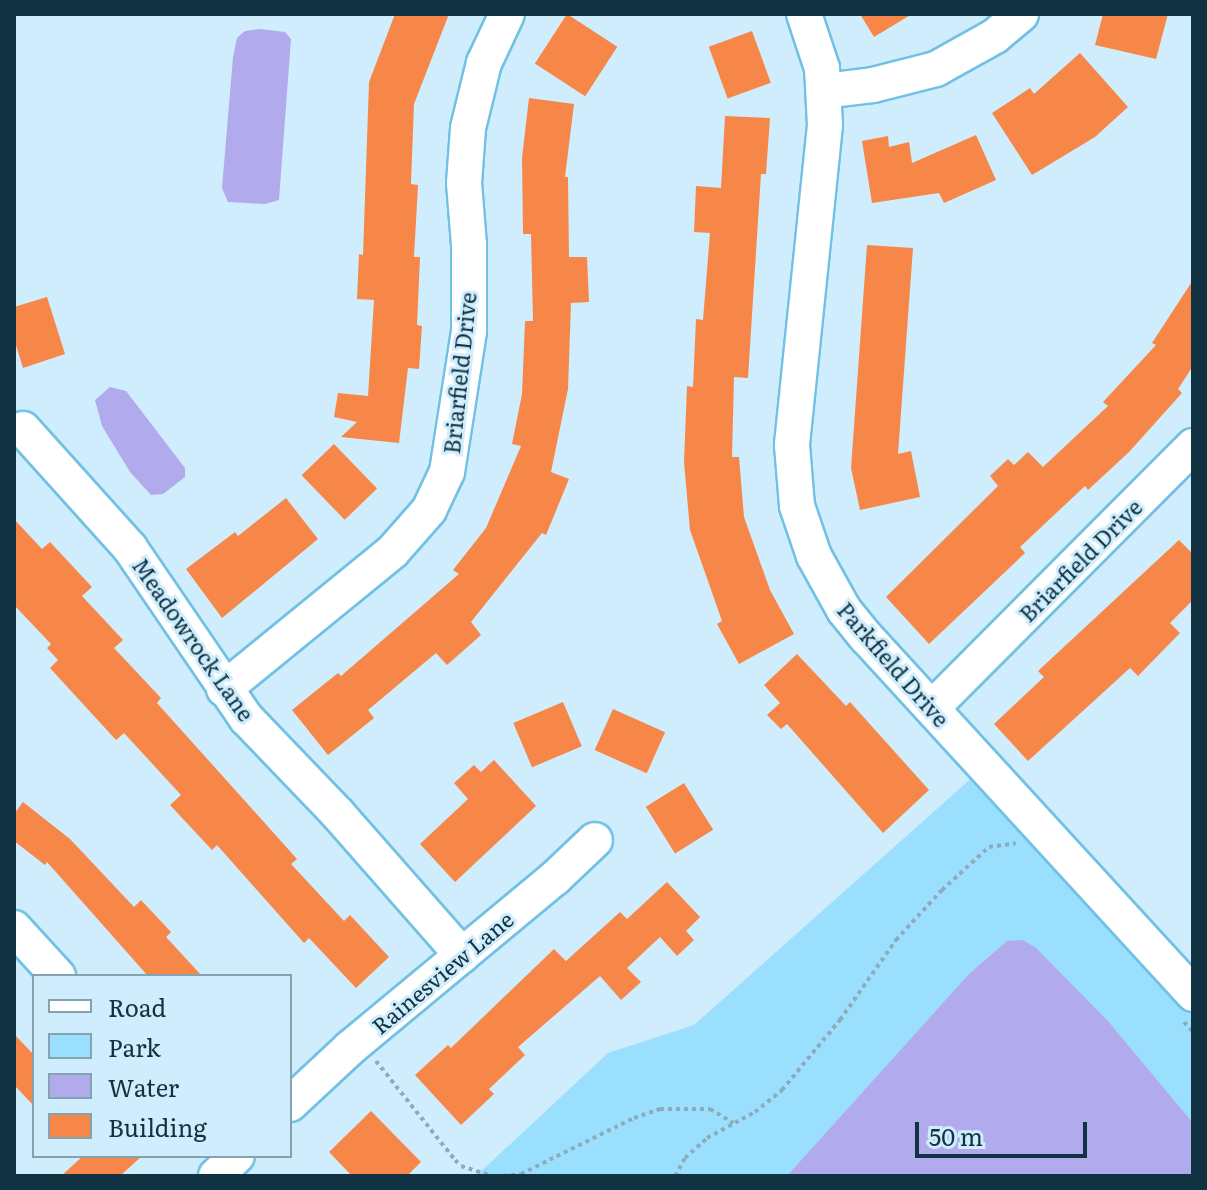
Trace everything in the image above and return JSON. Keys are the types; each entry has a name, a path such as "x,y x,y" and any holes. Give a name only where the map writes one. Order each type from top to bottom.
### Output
{"street":[{"name":"Briarfield Drive","path":"224,689 393,551 429,510 447,472 469,331 469,245 464,183 468,128 484,63 507,14"},
{"name":"Parkfield Drive","path":"804,14 822,68 825,125 792,445 797,506 814,556 844,610 1193,994"},
{"path":"824,91 873,85 936,69 995,36 1021,14"},
{"name":"Meadowrock Lane","path":"23,429 137,557 246,718 338,814 462,955"},
{"name":"Briarfield Drive","path":"932,708 1193,446"},
{"name":"Rainesview Lane","path":"292,1102 350,1048 595,840"},
{"path":"14,928 56,974"}],"path":[{"path":"675,1176 685,1158 707,1138 755,1112 791,1080 832,1030 896,940 934,897 989,847"},
{"path":"375,1059 455,1160 461,1166 492,1176"},
{"path":"503,1176 521,1174 634,1118 660,1109 710,1109 722,1113 733,1123"}],"green space":[{"path":"975,775 1193,1016 1193,1176 476,1176 608,1053 694,1025"}],"water":[{"path":"245,31 285,32 291,39 279,200 265,204 228,202 222,188 233,57 237,38"},
{"path":"110,387 126,391 185,468 185,477 163,494 151,495 130,472 102,426 95,400"},
{"path":"1023,940 1036,948 1107,1020 1193,1123 1193,1170 1190,1176 787,1176 969,974 1007,941"}],"building":[{"path":"395,14 449,14 414,104 411,184 418,185 414,257 420,257 417,325 422,326 419,369 408,368 399,443 341,437 357,422 334,417 338,393 368,396 374,300 357,299 359,254 363,255 369,82"},
{"path":"567,14 617,47 585,96 535,63"},
{"path":"860,14 912,14 874,37"},
{"path":"1103,14 1168,14 1156,59 1095,45"},
{"path":"752,31 771,83 728,98 709,47"},
{"path":"1080,53 1128,107 1095,137 1032,175 992,113 1030,88 1034,94"},
{"path":"529,98 574,104 565,177 568,177 569,257 587,257 589,302 571,303 568,389 551,472 569,479 546,535 542,533 471,622 481,635 447,665 436,653 368,710 374,718 328,755 292,710 338,673 341,676 459,574 453,570 486,528 521,446 512,444 522,394 525,321 533,321 531,234 523,234 522,158"},
{"path":"725,116 770,118 766,174 761,174 748,378 734,377 732,457 739,457 744,517 770,590 794,634 739,664 717,624 722,621 690,530 684,462 687,386 693,387 696,319 703,320 710,233 694,232 696,186 721,188"},
{"path":"976,135 996,180 944,203 939,193 872,203 862,141 888,136 889,147 909,142 912,163"},
{"path":"867,245 913,248 898,454 911,451 920,497 860,510 851,468"},
{"path":"1193,280 1193,366 1178,389 1182,393 1129,452 1088,490 1085,486 1020,547 1025,553 929,644 886,597 998,486 990,476 1008,459 1014,465 1028,452 1043,467 1108,406 1103,402 1156,345 1152,343"},
{"path":"47,297 65,354 23,368 14,339 14,307"},
{"path":"334,444 377,489 345,520 302,475"},
{"path":"286,498 318,539 222,618 186,569 235,532 238,536"},
{"path":"14,519 42,549 50,542 92,587 82,596 123,640 114,648 161,698 157,703 297,859 291,864 344,921 350,915 389,957 356,988 309,938 304,943 217,845 212,850 170,805 181,795 124,733 116,740 50,668 58,660 47,648 51,644 14,605"},
{"path":"1179,540 1193,554 1193,600 1170,623 1180,633 1138,676 1130,668 1028,761 994,724 1044,677 1038,671"},
{"path":"797,654 846,706 850,702 929,790 883,833 787,724 781,729 767,715 780,703 764,685"},
{"path":"563,702 582,746 532,767 513,723"},
{"path":"613,709 665,732 647,773 595,750"},
{"path":"494,760 536,806 455,882 420,844 468,799 454,783 474,765 481,772"},
{"path":"684,783 713,830 675,853 646,807"},
{"path":"23,802 70,839 134,907 141,900 171,932 166,937 200,974 146,974 47,862 45,865 14,841 14,814"},
{"path":"667,882 700,917 686,931 694,940 677,956 660,937 627,968 641,982 621,1000 600,976 518,1047 525,1055 489,1089 494,1094 461,1125 415,1075 448,1045 451,1048 554,949 566,961 620,912 627,919"},
{"path":"14,1034 32,1053 32,1104 14,1085"},
{"path":"371,1111 421,1162 407,1176 352,1176 329,1152"},
{"path":"81,1158 140,1158 120,1176 61,1176"}]}
